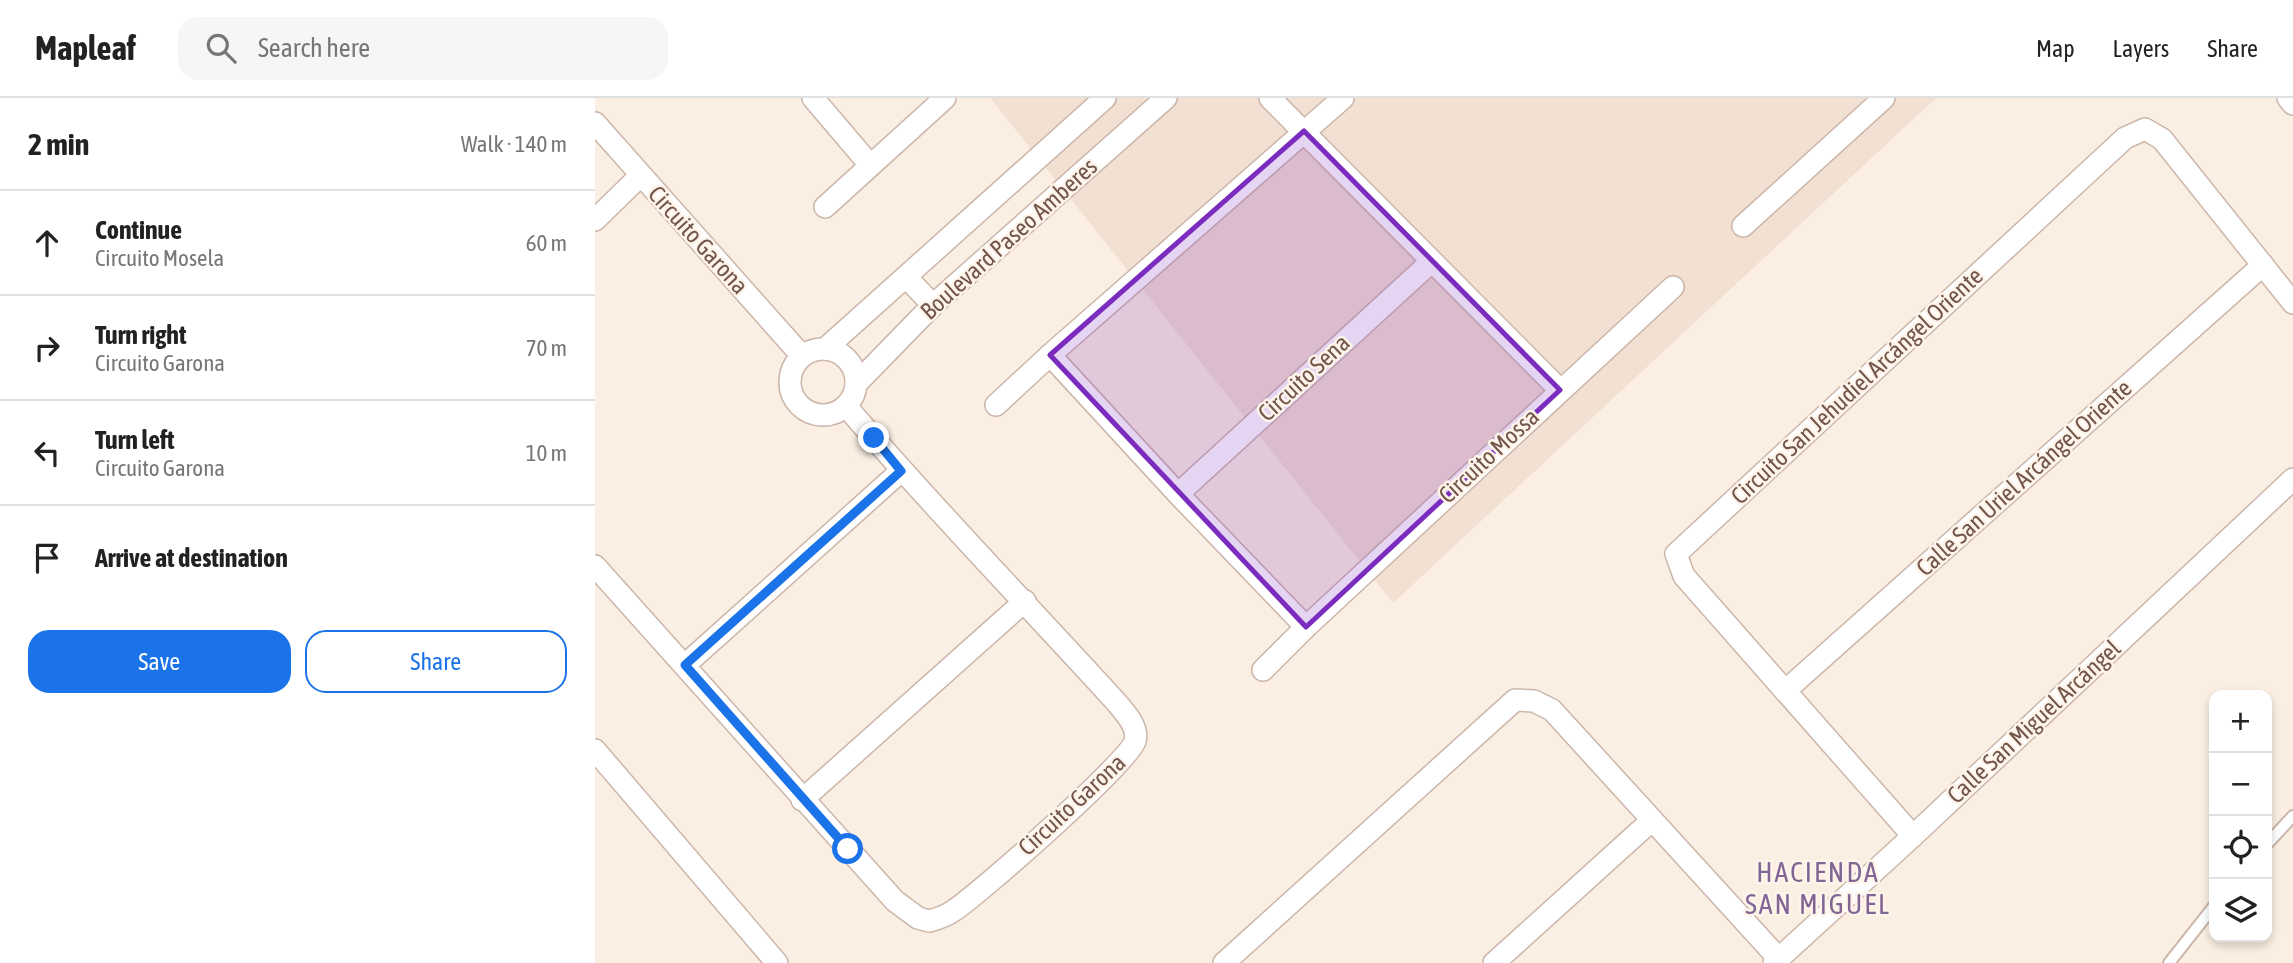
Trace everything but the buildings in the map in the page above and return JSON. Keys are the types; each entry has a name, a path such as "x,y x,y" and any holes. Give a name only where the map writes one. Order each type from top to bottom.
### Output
{"street":[{"path":"813,98 870,165"},
{"path":"825,207 945,98"},
{"name":"Boulevard Paseo Amberes","path":"825,349 1105,98"},
{"name":"Boulevard Paseo Amberes","path":"856,384 933,305 1166,98"},
{"path":"1270,98 1560,390"},
{"path":"996,405 1343,98"},
{"path":"1743,226 1860,105 1884,98"},
{"path":"2288,98 2293,104"},
{"name":"Circuito Garona","path":"595,123 802,356"},
{"name":"Circuito San Jehudiel Arcángel Oriente","path":"1913,836 1684,576 1676,554 2126,138 2145,129 2162,139 2293,303"},
{"path":"595,219 640,176"},
{"name":"Circuito Sena","path":"1178,494 1431,262"},
{"name":"Calle San Uriel Arcángel Oriente","path":"1785,691 2263,265"},
{"path":"906,277 933,305"},
{"name":"Circuito Mossa","path":"1306,626 1673,287"},
{"path":"825,349 838,352 848,360 854,371 856,384 853,396 846,406 833,414 818,415 799,404 794,398 790,383 793,369 802,356 825,349"},
{"path":"1050,355 1178,494 1306,626 1263,670"},
{"name":"Circuito Garona","path":"802,800 895,901 918,918 929,921 952,912 968,901 1103,780 1120,763 1136,740 1129,717 1025,601 901,471 846,406"},
{"path":"685,665 901,471"},
{"name":"Calle San Miguel Arcángel","path":"1776,961 2293,479"},
{"path":"595,566 802,800 1025,601"},
{"path":"1224,963 1515,700 1534,701 1552,710 1776,961"},
{"path":"595,750 777,963"},
{"path":"1494,963 1651,821"}],"lane":[{"path":"2272,839 2293,816"},
{"path":"2169,963 2209,912"}],"highlighted area":[{"path":"1304,131 1560,390 1306,627 1050,355"}],"shaded area":[{"path":"990,98 1936,98 1393,603"}],"district":[{"name":"HACIENDA SAN MIGUEL","path":"1818,888"}],"route":[{"path":"848,849 685,665 901,471 874,438"}]}
